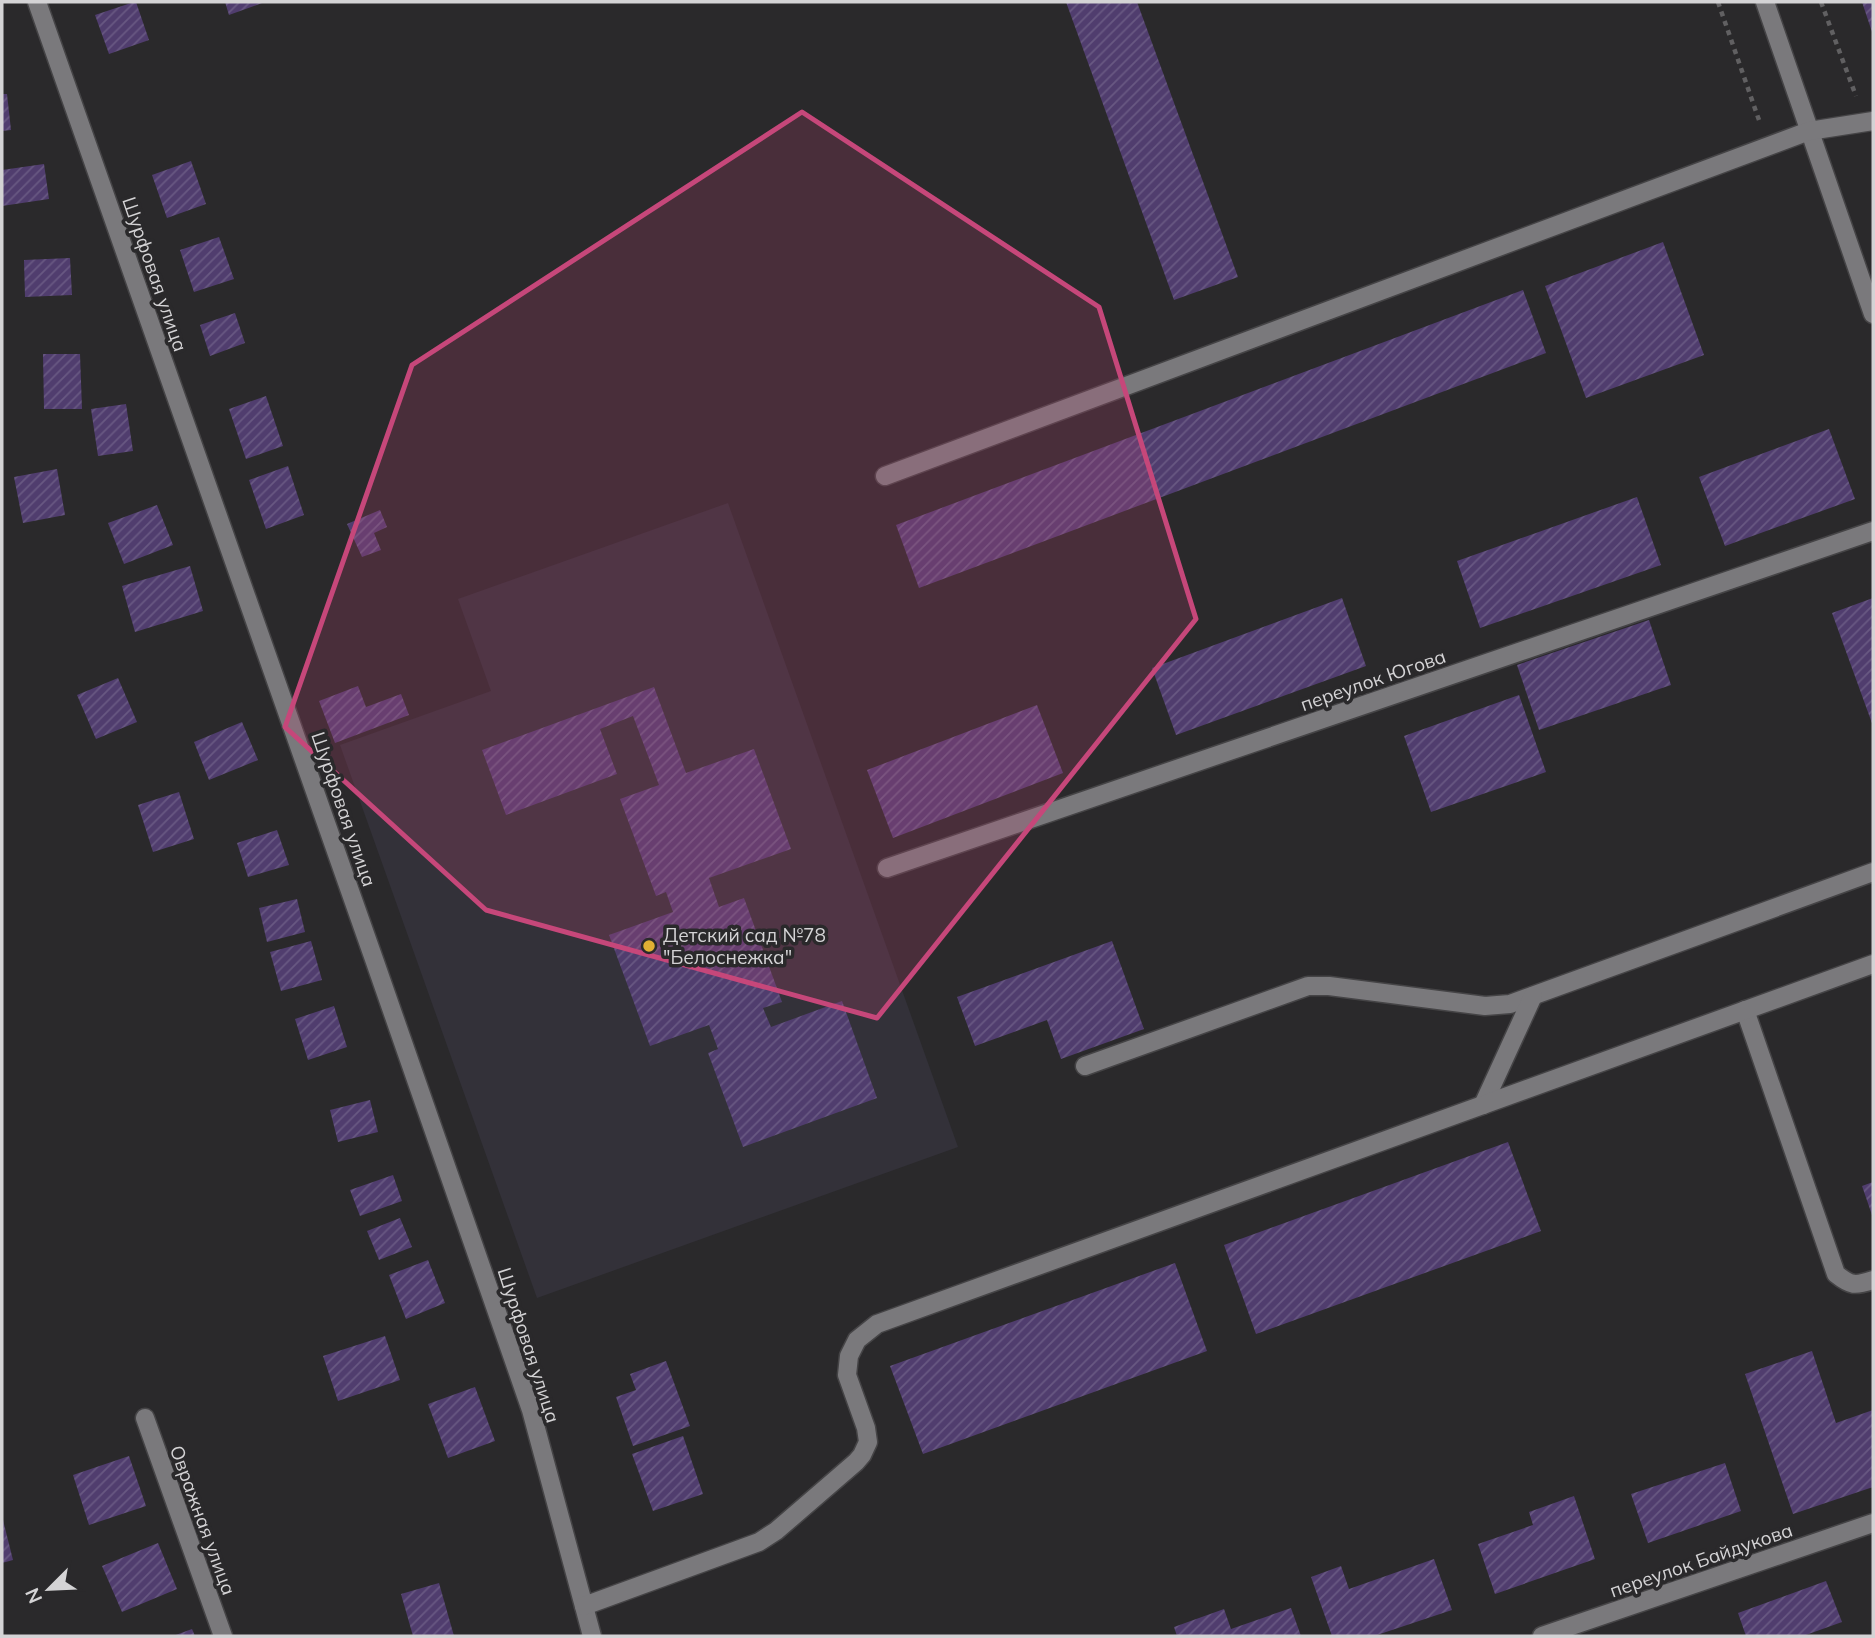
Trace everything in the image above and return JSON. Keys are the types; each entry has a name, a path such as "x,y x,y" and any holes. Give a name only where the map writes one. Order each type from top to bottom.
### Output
{"street":[{"name":"Шурфовая улица","path":"37,2 531,1410 592,1636"},
{"path":"1765,2 1873,314"},
{"path":"885,476 1809,131 1870,122"},
{"name":"переулок Югова","path":"887,869 1873,531"},
{"path":"1085,1066 1308,986 1329,986 1485,1006 1510,1004 1873,872"},
{"path":"584,1606 759,1542 776,1531 856,1462 867,1442 866,1428 847,1375 849,1356 857,1340 877,1324 1873,964"},
{"path":"1483,1105 1533,996"},
{"path":"1745,1010 1836,1274 1847,1283 1858,1285 1873,1280"},
{"name":"Овражная улица","path":"145,1418 223,1636"},
{"name":"переулок Байдукова","path":"1542,1636 1873,1523"}],"path":[{"path":"1718,2 1768,146"},
{"path":"1821,2 1870,122"}],"highlighted area":[{"path":"802,112 1099,307 1196,619 877,1018 486,910 285,727 412,365"}],"shaded area":[{"name":"Детский сад №78 \"Белоснежка\"","path":"728,503 958,1147 537,1298 340,745 491,691 458,599"}],"building":[{"path":"134,2 149,40 109,54 95,15"},
{"path":"225,2 265,2 229,15"},
{"path":"1066,2 1137,2 1238,277 1174,300"},
{"path":"1862,2 1873,2 1873,35"},
{"path":"2,94 7,94 11,130 2,131"},
{"path":"191,161 206,204 167,218 152,175"},
{"path":"44,164 49,199 2,206 2,170"},
{"path":"219,237 234,279 194,292 180,250"},
{"path":"1663,242 1704,355 1586,398 1545,286"},
{"path":"70,258 72,295 25,297 24,260"},
{"path":"1523,290 1546,353 919,588 896,525"},
{"path":"235,313 245,343 210,356 200,325"},
{"path":"43,354 80,354 82,409 44,409"},
{"path":"266,396 283,446 246,459 229,409"},
{"path":"126,404 133,451 98,456 91,409"},
{"path":"1829,429 1855,499 1725,546 1699,477"},
{"path":"288,466 304,515 266,529 249,480"},
{"path":"57,469 65,515 23,523 14,477"},
{"path":"1637,497 1661,565 1480,628 1457,561"},
{"path":"157,505 173,545 124,564 108,523"},
{"path":"380,510 387,527 374,533 381,550 362,557 347,524"},
{"path":"190,566 203,611 135,632 122,586"},
{"path":"1342,598 1366,666 1176,735 1152,668"},
{"path":"1873,598 1873,726 1832,613"},
{"path":"1649,620 1671,685 1539,730 1517,665"},
{"path":"118,678 137,722 96,739 77,695"},
{"path":"358,686 366,707 401,694 409,715 335,743 319,701"},
{"path":"654,687 686,773 754,749 791,849 709,878 719,907 744,898 782,1002 763,1008 771,1027 842,1001 877,1098 743,1147 708,1053 718,1049 709,1025 650,1046 609,935 673,912 666,892 656,896 620,799 659,785 633,716 600,729 617,774 506,815 482,750"},
{"path":"1519,695 1546,772 1431,812 1404,736"},
{"path":"1037,705 1063,773 893,838 867,770"},
{"path":"242,722 258,760 209,780 194,742"},
{"path":"179,792 194,839 153,852 138,805"},
{"path":"277,830 289,865 248,877 237,843"},
{"path":"297,899 305,932 267,942 259,908"},
{"path":"311,941 322,980 281,991 270,952"},
{"path":"1112,941 1144,1029 1061,1059 1047,1020 975,1046 957,997"},
{"path":"334,1006 347,1047 308,1060 295,1019"},
{"path":"370,1100 378,1132 338,1142 330,1110"},
{"path":"1508,1142 1541,1231 1256,1334 1224,1245"},
{"path":"393,1175 402,1201 360,1216 350,1190"},
{"path":"1873,1182 1873,1218 1862,1186"},
{"path":"400,1218 412,1247 379,1260 367,1231"},
{"path":"428,1260 445,1303 406,1319 389,1275"},
{"path":"1175,1263 1207,1351 923,1454 890,1366"},
{"path":"385,1336 400,1380 338,1401 323,1356"},
{"path":"1812,1351 1836,1423 1873,1410 1873,1487 1793,1514 1745,1374"},
{"path":"666,1361 690,1426 633,1446 616,1397 636,1390 630,1374"},
{"path":"475,1387 495,1441 448,1458 428,1404"},
{"path":"683,1436 703,1494 653,1511 632,1454"},
{"path":"129,1456 146,1506 89,1525 73,1475"},
{"path":"1725,1463 1741,1511 1648,1543 1631,1494"},
{"path":"1574,1496 1595,1559 1495,1594 1478,1544 1533,1525 1529,1512"},
{"path":"2,1516 13,1560 2,1563"},
{"path":"158,1543 177,1589 122,1612 102,1566"},
{"path":"1434,1559 1452,1610 1374,1636 1332,1636 1311,1577 1341,1566 1349,1589"},
{"path":"1826,1581 1842,1622 1803,1636 1746,1636 1738,1613"},
{"path":"439,1583 454,1636 413,1636 401,1594"},
{"path":"1291,1608 1301,1636 1177,1636 1174,1627 1224,1609 1231,1629"},
{"path":"192,1629 195,1636 173,1636"}],"place":[{"name":"Детский сад №78 \"Белоснежка\"","path":"649,946"}]}
